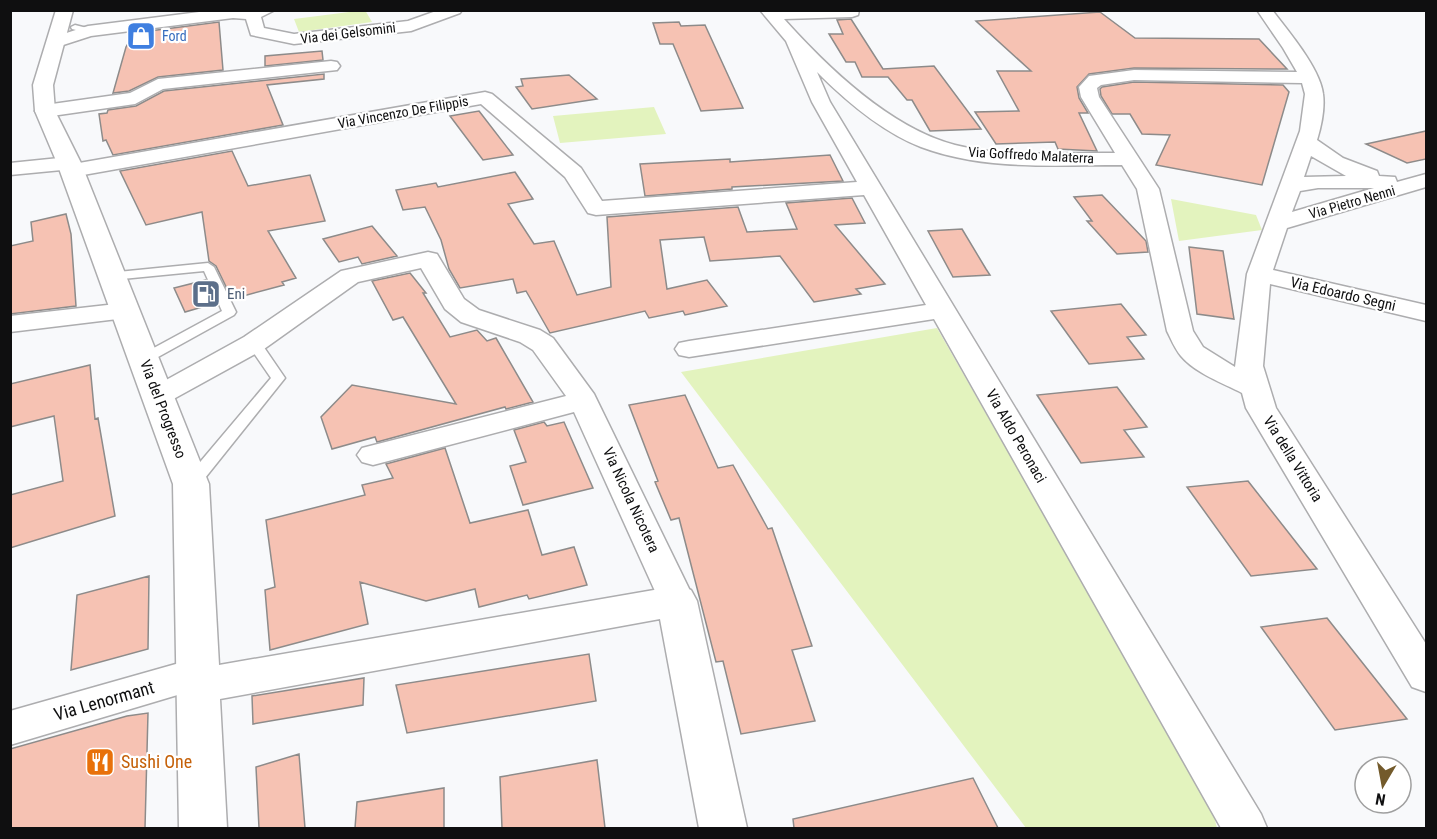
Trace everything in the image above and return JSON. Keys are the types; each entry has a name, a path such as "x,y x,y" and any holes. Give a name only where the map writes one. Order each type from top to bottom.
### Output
{"street":[{"path":"69,28 205,10"},
{"name":"Via dei Gelsomini","path":"69,28 233,13 260,13 256,32 294,39 411,26 455,10"},
{"path":"770,13 852,12 851,10"},
{"name":"Via della Vittoria","path":"1264,10 1291,47 1309,78 1314,94 1310,131 1259,274 1249,366 1261,408 1426,676"},
{"name":"Via Goffredo Malaterra","path":"770,13 794,41 888,122 929,143 951,150 977,154 1129,159"},
{"name":"Via del Progresso","path":"69,28 43,85 45,111 71,167 192,484 203,828"},
{"name":"Via Aldo Peronaci","path":"794,41 821,102 1245,828"},
{"path":"45,111 135,98 159,84 331,66"},
{"path":"1255,388 1219,370 1192,352 1180,331 1148,189 1090,97 1088,87 1095,80 1134,75 1309,78"},
{"name":"Via Vincenzo De Filippis","path":"71,167 485,98 573,173 596,208 871,188"},
{"path":"1306,142 1332,162 1351,171 1376,177 1423,181"},
{"path":"19,168 71,167"},
{"path":"1291,185 1318,182 1423,181"},
{"name":"Via Pietro Nenni","path":"1277,224 1423,181"},
{"path":"1291,185 1313,193 1370,197"},
{"name":"Via Nicola Nicotera","path":"254,343 350,276 428,259 454,304 470,316 530,336 543,344 584,400 677,601"},
{"name":"Via Edoardo Segni","path":"1259,274 1426,313"},
{"path":"689,349 942,310"},
{"path":"10,324 125,311"},
{"path":"158,396 254,343"},
{"path":"373,455 584,400"},
{"path":"197,680 677,601 723,828"},
{"name":"Via Lenormant","path":"10,728 197,680"}],"lane":[{"path":"112,276 208,267 228,312 144,359"},
{"path":"192,484 278,378 254,343"}],"green space":[{"path":"365,10 372,22 299,32 294,19"},
{"path":"654,107 666,134 560,143 553,116"},
{"path":"1171,199 1256,215 1262,230 1179,241"},
{"path":"937,328 1212,808 1217,828 1026,828 681,372"}],"building":[{"path":"1100,12 1135,38 1259,39 1287,69 1134,68 1089,74 1077,87 1079,98 1088,113 1079,113 1097,151 1058,149 1055,142 996,144 975,112 1019,111 997,71 1031,71 976,21"},
{"path":"851,19 883,69 934,66 981,129 930,131 912,100 907,100 888,77 862,77 855,62 846,62 829,34 843,34 837,20"},
{"path":"219,22 223,70 158,77 129,91 113,93 126,47 134,33"},
{"path":"679,22 681,26 705,25 743,108 701,111 673,44 660,44 653,23"},
{"path":"322,51 323,60 265,66 265,56"},
{"path":"324,74 324,79 267,85 283,125 113,155 106,140 103,141 99,114 107,113 108,110 136,106 164,91"},
{"path":"569,75 597,99 532,109 516,87 523,86 521,79"},
{"path":"1134,82 1283,85 1289,92 1262,185 1156,165 1170,135 1142,134 1130,114 1112,114 1101,96 1102,87"},
{"path":"479,111 513,155 483,160 450,116"},
{"path":"1426,131 1426,159 1407,163 1366,144"},
{"path":"232,151 248,186 310,175 325,221 268,231 296,278 282,282 284,285 232,299 216,266 209,261 202,212 146,225 120,171"},
{"path":"830,155 843,181 732,187 732,189 645,196 640,164 730,159 730,162"},
{"path":"515,172 533,199 508,204 534,244 554,241 577,295 611,287 607,217 738,207 747,232 797,229 786,203 852,198 865,223 835,225 885,284 856,289 861,294 814,302 780,256 710,261 704,237 660,240 667,289 707,280 727,306 685,315 683,311 649,318 645,311 550,333 526,291 517,293 513,279 460,288 449,269 441,240 425,207 403,210 396,190 436,183 438,187"},
{"path":"1102,195 1146,241 1148,252 1117,254 1087,221 1092,221 1074,197"},
{"path":"66,214 71,234 76,306 10,314 10,246 33,241 31,222"},
{"path":"372,226 397,256 362,264 358,257 339,262 323,239"},
{"path":"962,229 990,275 953,277 928,231"},
{"path":"1189,247 1223,251 1234,319 1197,314"},
{"path":"410,273 426,293 423,293 450,337 477,330 487,341 496,338 533,402 506,409 505,407 377,442 375,437 332,449 321,417 352,385 456,404 403,317 393,320 372,281"},
{"path":"206,280 216,303 185,312 174,288"},
{"path":"1121,304 1146,335 1127,337 1144,359 1089,364 1051,311"},
{"path":"90,365 95,419 98,418 115,516 10,548 10,495 63,481 54,416 10,427 10,384"},
{"path":"1117,387 1147,427 1124,430 1144,457 1081,463 1037,395"},
{"path":"685,395 718,468 733,465 768,529 772,528 812,646 792,650 815,721 741,734 723,661 716,662 679,518 671,520 655,482 658,481 629,405"},
{"path":"544,422 547,426 564,422 593,488 523,505 510,466 526,462 514,430"},
{"path":"445,448 470,523 528,510 542,555 574,547 587,585 529,599 527,595 479,607 475,589 426,601 360,582 368,624 270,650 265,590 275,587 266,520 365,495 362,485 393,478 386,464"},
{"path":"1248,481 1317,569 1251,576 1187,487"},
{"path":"149,576 148,649 71,670 77,595"},
{"path":"1327,618 1407,719 1335,730 1261,627"},
{"path":"589,654 596,701 407,733 396,685"},
{"path":"364,678 363,705 253,724 252,696"},
{"path":"148,713 145,828 10,828 10,749 127,716"},
{"path":"299,754 305,828 259,828 256,767"},
{"path":"597,760 605,828 502,828 500,777"},
{"path":"973,778 998,828 794,828 793,819"},
{"path":"444,788 444,828 355,828 357,802"}],"place":[{"name":"Ford","path":"141,36"},
{"name":"Eni","path":"206,294"},
{"name":"Sushi One","path":"100,762"}]}
